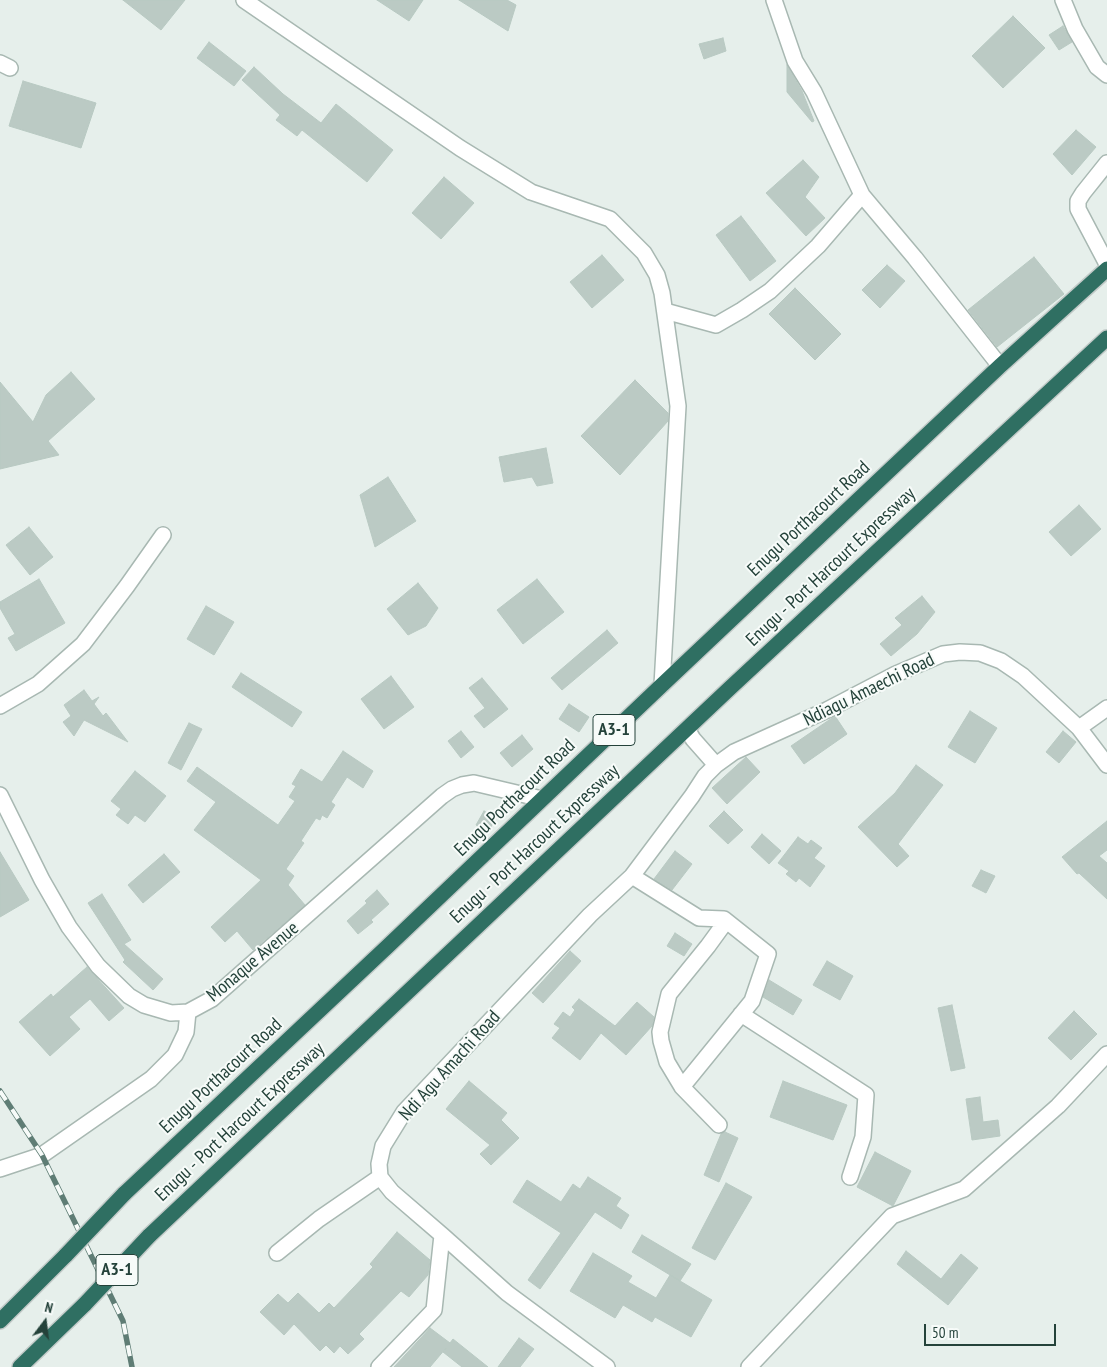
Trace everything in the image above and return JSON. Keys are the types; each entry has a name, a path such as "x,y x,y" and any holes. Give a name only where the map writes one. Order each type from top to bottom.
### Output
{"highway":[{"name":"Enugu Porthacourt Road","path":"0,1321 124,1194 1000,366 1107,269"},
{"name":"Enugu - Port Harcourt Expressway","path":"20,1367 85,1304 149,1236 687,729 1107,338"}],"street":[{"path":"244,0 460,148 531,192 610,219 644,253 656,275 662,293 678,406 662,685"},
{"path":"774,0 795,61 814,92 862,195 928,274 1000,366"},
{"path":"1063,0 1076,29 1093,59 1098,67 1107,75"},
{"path":"1107,164 1083,193 1078,201 1078,209 1107,264"},
{"path":"665,311 716,325 742,310 770,291 811,252 862,195"},
{"path":"0,706 38,684 83,644 163,535"},
{"name":"Ndiagu Amaechi Road","path":"716,765 734,752 751,746 827,710 896,674 943,654 960,652 980,653 1002,661 1023,676 1079,728 1107,765"},
{"path":"1079,728 1107,708"},
{"path":"687,729 693,739 716,765"},
{"name":"Ndi Agu Amachi Road","path":"380,1177 379,1164 383,1146 404,1112 590,915 632,876 692,796 704,776 716,765"},
{"name":"Monaque Avenue","path":"0,795 42,880 69,927 98,966 129,996 144,1005 171,1013 188,1012 212,999 452,789 462,785 474,784 542,799"},
{"path":"632,876 699,918 724,919 768,954 752,1001 682,1087"},
{"path":"719,1125 682,1087 667,1062 660,1032 671,991 724,924 724,919"},
{"path":"0,1169 42,1154 151,1080 175,1054 186,1032 188,1012"},
{"path":"741,1014 866,1095 863,1137 850,1177"},
{"path":"749,1367 892,1216 964,1189 1058,1106 1107,1054"},
{"path":"277,1253 319,1219 380,1177 392,1192 507,1293 607,1367"},
{"path":"379,1367 434,1310 442,1234"}],"building":[{"path":"123,0 185,0 161,30"},
{"path":"377,0 423,0 409,21"},
{"path":"459,0 507,0 516,5 508,31"},
{"path":"1013,16 1045,48 1003,88 972,56"},
{"path":"1063,26 1072,42 1059,50 1049,35"},
{"path":"723,38 726,51 704,59 699,44"},
{"path":"209,42 246,71 234,86 197,58"},
{"path":"787,65 802,91 814,121 812,122 787,92"},
{"path":"254,67 283,94 321,123 336,104 393,150 367,182 302,130 297,136 276,120 280,115 242,80"},
{"path":"23,81 96,103 81,148 9,126"},
{"path":"1076,130 1096,147 1072,175 1053,154"},
{"path":"803,160 819,177 805,197 825,218 806,236 766,193"},
{"path":"444,177 474,203 441,239 412,213"},
{"path":"741,216 776,261 750,281 716,235"},
{"path":"602,255 624,280 592,308 570,282"},
{"path":"1034,257 1064,294 997,347 968,310"},
{"path":"887,265 905,281 880,308 862,290"},
{"path":"795,288 841,334 815,360 769,314"},
{"path":"71,372 95,399 48,441 59,455 0,469 0,382 33,422 46,395"},
{"path":"635,380 668,413 668,421 620,475 581,436"},
{"path":"546,448 553,483 537,486 532,477 504,482 499,457"},
{"path":"388,477 416,521 375,547 360,495"},
{"path":"1079,505 1101,529 1071,556 1049,532"},
{"path":"29,527 53,557 30,575 6,545"},
{"path":"39,579 65,623 16,651 8,638 15,634 0,608 0,602"},
{"path":"537,579 564,612 523,644 497,610"},
{"path":"418,583 438,608 426,626 408,635 387,609"},
{"path":"922,596 935,612 917,634 891,656 880,644 902,625 895,618"},
{"path":"206,606 234,622 214,655 187,639"},
{"path":"607,630 618,643 562,690 551,678"},
{"path":"241,673 302,712 292,727 232,687"},
{"path":"391,676 414,707 384,729 361,699"},
{"path":"482,678 508,709 484,728 474,716 485,708 469,688"},
{"path":"84,690 92,701 99,697 94,704 103,716 106,713 128,742 84,720 74,736 63,722 71,716 64,705"},
{"path":"569,704 589,717 579,732 559,719"},
{"path":"970,711 997,728 975,763 948,747"},
{"path":"835,716 847,734 804,764 791,746"},
{"path":"189,723 202,729 181,770 168,763"},
{"path":"461,731 474,747 461,758 448,741"},
{"path":"1063,731 1076,742 1059,763 1046,752"},
{"path":"522,735 533,749 512,767 500,753"},
{"path":"343,751 373,771 363,788 347,777 331,802 335,805 327,818 322,815 320,820 316,818 301,841 304,843 286,869 294,876 288,885 305,905 253,950 237,931 225,942 211,927 261,880 194,830 216,802 187,781 197,767 278,825 295,801 289,797 296,786 292,784 301,769 322,782"},
{"path":"746,757 760,772 727,804 712,788"},
{"path":"916,765 943,785 898,844 909,856 897,867 858,827 895,793"},
{"path":"135,771 166,796 145,822 135,815 128,824 116,815 121,809 111,801"},
{"path":"484,811 496,818 488,832 476,825"},
{"path":"724,811 743,830 728,844 709,826"},
{"path":"1107,821 1107,850 1099,856 1107,863 1107,899 1079,873 1077,874 1062,857"},
{"path":"762,834 781,851 769,864 751,847"},
{"path":"798,837 808,844 811,840 822,848 814,858 825,866 810,887 799,878 796,882 786,874 789,871 778,863"},
{"path":"675,851 692,864 672,890 654,879"},
{"path":"0,852 29,900 0,917"},
{"path":"164,854 180,872 143,903 128,885"},
{"path":"981,870 995,876 986,893 972,886"},
{"path":"377,890 389,904 371,920 373,922 358,934 347,921 367,903 365,901"},
{"path":"102,894 131,940 124,944 163,979 153,990 123,962 125,960 88,903"},
{"path":"675,933 692,944 684,956 667,946"},
{"path":"570,951 581,961 543,1003 532,993"},
{"path":"827,961 853,976 840,1000 813,985"},
{"path":"87,967 124,1008 109,1021 90,999 69,1017 80,1029 50,1056 19,1022 51,994 53,997"},
{"path":"769,980 802,1000 793,1015 763,997"},
{"path":"579,999 615,1026 637,1002 654,1017 652,1026 626,1055 601,1033 580,1060 552,1038 560,1028 554,1024 563,1012 570,1017 575,1010 572,1007"},
{"path":"952,1005 965,1068 951,1071 938,1008"},
{"path":"1074,1011 1097,1034 1071,1060 1048,1038"},
{"path":"469,1081 507,1113 501,1120 519,1138 491,1165 480,1154 490,1145 446,1109"},
{"path":"783,1081 847,1105 833,1140 770,1117"},
{"path":"980,1097 983,1122 998,1120 1000,1136 972,1140 966,1099"},
{"path":"725,1132 738,1138 719,1182 704,1175 721,1134"},
{"path":"875,1152 911,1171 893,1206 857,1187"},
{"path":"588,1177 621,1198 616,1206 629,1215 621,1229 595,1212 540,1289 528,1280 561,1233 513,1202 527,1180 561,1202 573,1184 580,1189"},
{"path":"726,1183 752,1197 715,1260 692,1248"},
{"path":"397,1232 430,1260 428,1275 409,1297 401,1291 359,1334 364,1339 348,1354 340,1346 334,1353 326,1345 320,1351 294,1324 284,1335 260,1312 278,1294 288,1303 298,1293 319,1313 329,1303 334,1308 373,1267 370,1264"},
{"path":"642,1235 691,1264 680,1281 632,1252"},
{"path":"906,1251 941,1279 961,1254 978,1268 948,1305 897,1264"},
{"path":"593,1253 632,1276 628,1282 656,1298 670,1275 712,1300 691,1337 655,1317 652,1322 623,1305 615,1318 570,1291"},
{"path":"430,1328 450,1343 453,1339 488,1367 462,1367 443,1352 446,1348 430,1367 394,1367"},
{"path":"519,1338 534,1349 520,1367 498,1367"}],"railway":[{"path":"0,1091 42,1155 123,1321 132,1367"}]}
